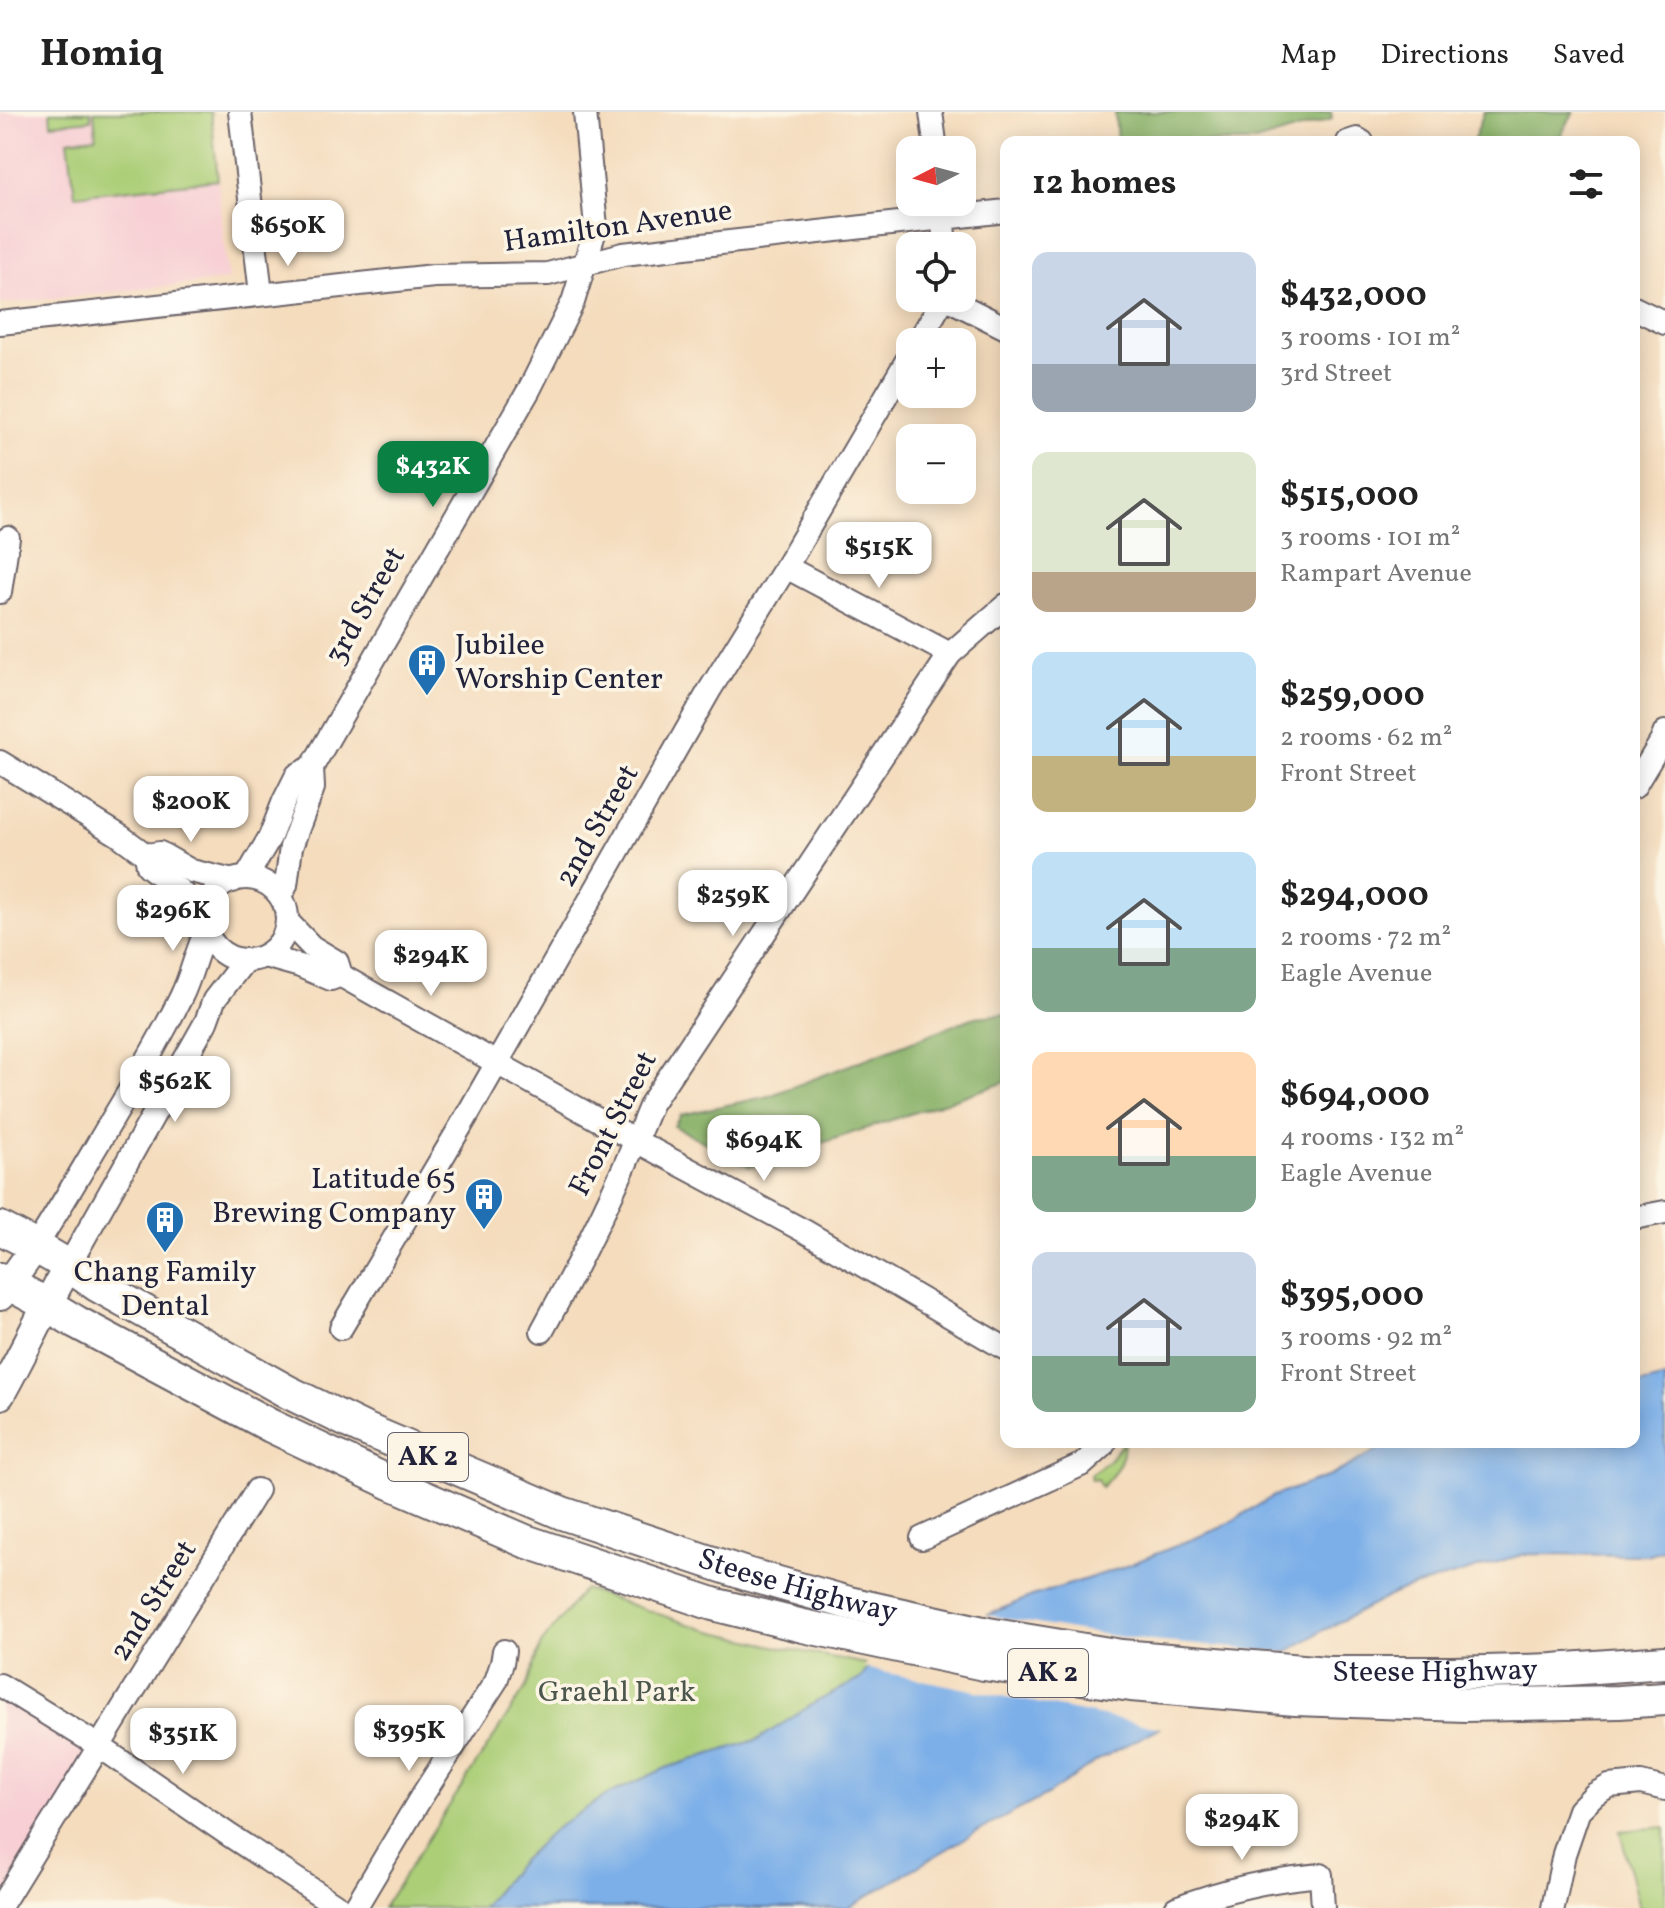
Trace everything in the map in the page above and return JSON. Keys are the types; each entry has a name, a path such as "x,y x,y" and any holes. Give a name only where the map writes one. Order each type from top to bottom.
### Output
{"highway":[{"name":"Steese Highway","path":"0,1228 288,1392 362,1428 562,1513 746,1574 849,1603 988,1634 1121,1656 1327,1673 1553,1670 1665,1662"},
{"name":"Steese Highway","path":"3,1286 46,1304 271,1426 391,1483 525,1541 713,1604 803,1626 999,1666 1131,1685 1295,1699 1465,1705 1665,1699"}],"main road":[{"path":"3,1286 36,1246"},
{"path":"0,1395 69,1265"}],"street":[{"path":"240,112 261,294"},
{"name":"3rd Street","path":"239,879 270,837 297,775 312,767 529,390 573,302 596,227 585,112"},
{"path":"931,112 934,136"},
{"name":"Hamilton Avenue","path":"976,211 1000,211"},
{"name":"Hamilton Avenue","path":"0,323 434,276 548,274 638,252 899,216"},
{"path":"1640,311 1665,323"},
{"path":"973,312 1000,325"},
{"name":"2nd Street","path":"341,1328 465,1119 709,691 896,379"},
{"path":"0,592 8,538"},
{"path":"786,567 950,654"},
{"name":"Front Street","path":"542,1331 569,1281 651,1104 950,654 1000,610"},
{"path":"1640,777 1665,732"},
{"path":"0,762 146,855 148,866 180,891 207,922 211,939 217,947 235,958 255,958 300,966 331,979 341,975"},
{"name":"3rd Street","path":"281,897 286,885 291,847 313,788 312,767"},
{"path":"69,1265 206,1022 214,1000 255,958 273,950 285,932 286,908 272,887 259,880 191,871 160,853 146,855"},
{"path":"36,1246 149,1057 181,996 193,969 214,894 239,879"},
{"path":"287,921 312,947 337,962 341,975 636,1141 806,1232 1000,1345"},
{"path":"1640,1217 1665,1212"},
{"path":"922,1538 1083,1464 1101,1448"},
{"name":"2nd Street","path":"0,1907 257,1490"},
{"path":"355,1908 496,1681 504,1651"},
{"path":"0,1685 99,1746 340,1908"},
{"path":"1553,1908 1564,1854 1579,1810 1595,1794 1609,1786 1641,1783 1665,1789"},
{"path":"1176,1908 1242,1886 1321,1875 1323,1908"}],"shaded area":[{"path":"0,112 211,112 228,280 0,304"},
{"path":"0,1680 99,1746 0,1907"}],"green space":[{"path":"50,112 91,112 91,120 51,124"},
{"path":"94,112 211,112 218,180 75,195 68,140 96,137"},
{"path":"1115,112 1331,112 1332,119 1275,136 1117,136"},
{"path":"1484,112 1574,112 1560,136 1475,136"},
{"path":"1000,1015 1000,1084 750,1167 674,1126 681,1115 769,1096 975,1017"},
{"path":"1119,1448 1123,1448 1118,1466 1101,1487 1097,1479 1091,1480 1090,1475"},
{"name":"Graehl Park","path":"584,1589 703,1629 871,1665 860,1679 816,1702 759,1739 666,1768 607,1795 555,1829 521,1861 482,1908 383,1908 526,1687 541,1644"},
{"path":"1665,1827 1665,1908 1639,1908 1620,1831"}],"water":[{"path":"1665,1378 1665,1549 1647,1555 1525,1554 1397,1592 1322,1631 1169,1723 1098,1760 1049,1794 974,1833 848,1908 482,1908 521,1861 555,1829 607,1795 666,1768 759,1739 816,1702 860,1679 871,1665 1032,1596 1121,1568 1220,1528 1274,1496 1332,1475 1381,1448 1640,1448 1640,1384"}],"pier":[{"path":"980,1614 1152,1641 1293,1653 1166,1729 863,1668 869,1661"}],"place":[{"name":"Jubilee Worship Center","path":"427,697"},
{"name":"Latitude 65 Brewing Company","path":"484,1231"},
{"name":"Chang Family Dental","path":"165,1254"}]}
